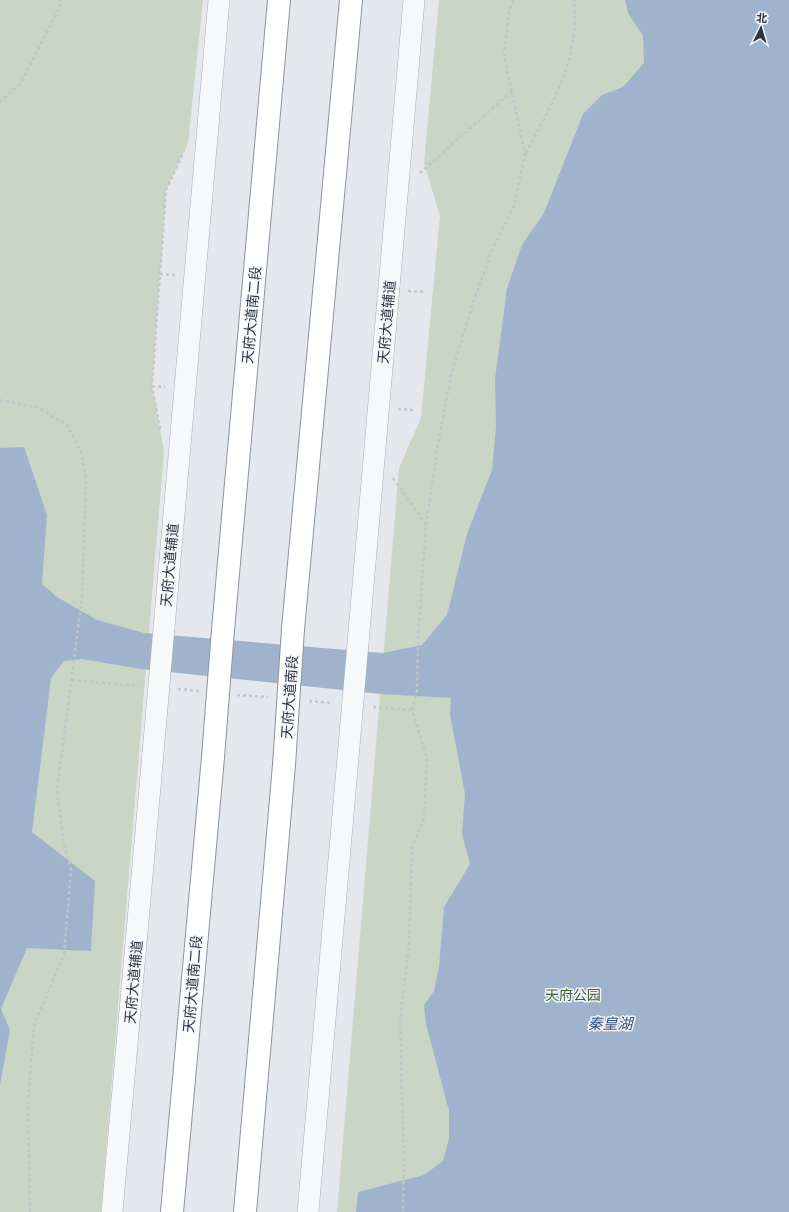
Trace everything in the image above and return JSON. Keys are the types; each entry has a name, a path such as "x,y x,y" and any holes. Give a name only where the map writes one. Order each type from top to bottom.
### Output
{"highway":[{"name":"天府大道南二段","path":"172,1212 279,0"},
{"name":"天府大道南段","path":"245,1212 284,765 293,629 355,3"}],"street":[{"name":"天府大道辅道","path":"112,1212 219,0"},
{"name":"天府大道辅道","path":"308,1212 414,0"}],"path":[{"path":"0,102 20,84 60,6 59,0"},
{"path":"513,0 509,11 504,55 520,121 525,154"},
{"path":"412,710 417,690 418,638 426,525 438,444 451,375 472,306 492,250 514,206 525,154 560,89 572,50 575,10 574,0"},
{"path":"415,177 512,91"},
{"path":"161,437 152,386 166,190 185,150"},
{"path":"160,274 176,275"},
{"path":"405,291 426,292"},
{"path":"0,400 39,408 67,424 81,452 86,480 82,597 57,790 64,840 71,870 64,954 34,1025 28,1103 30,1212"},
{"path":"395,409 414,410"},
{"path":"389,472 426,525"},
{"path":"403,1212 404,1167"}],"green space":[{"path":"0,0 203,0 188,143 166,190 152,386 164,451 101,1212 0,1212"},
{"name":"秦皇湖","path":"439,0 789,0 789,1212 337,1212 399,468 421,418 440,216 424,163"}],"water":[{"name":"秦皇湖","path":"625,0 789,0 789,1212 356,1212 358,1192 424,1175 443,1161 449,1139 449,1111 426,1024 424,1005 434,991 439,967 444,907 470,864 462,834 465,794 450,715 451,698 381,694 140,669 82,659 64,661 51,678 32,832 95,881 91,951 27,948 1,1009 10,1030 0,1085 0,448 24,447 47,515 42,584 57,597 97,620 144,633 383,653 422,645 447,615 467,534 492,470 496,427 495,379 507,288 522,245 544,213 583,114 602,95 623,87 644,63 643,36 628,13"}],"park label":[{"name":"天府公园","path":"573,994"}]}
